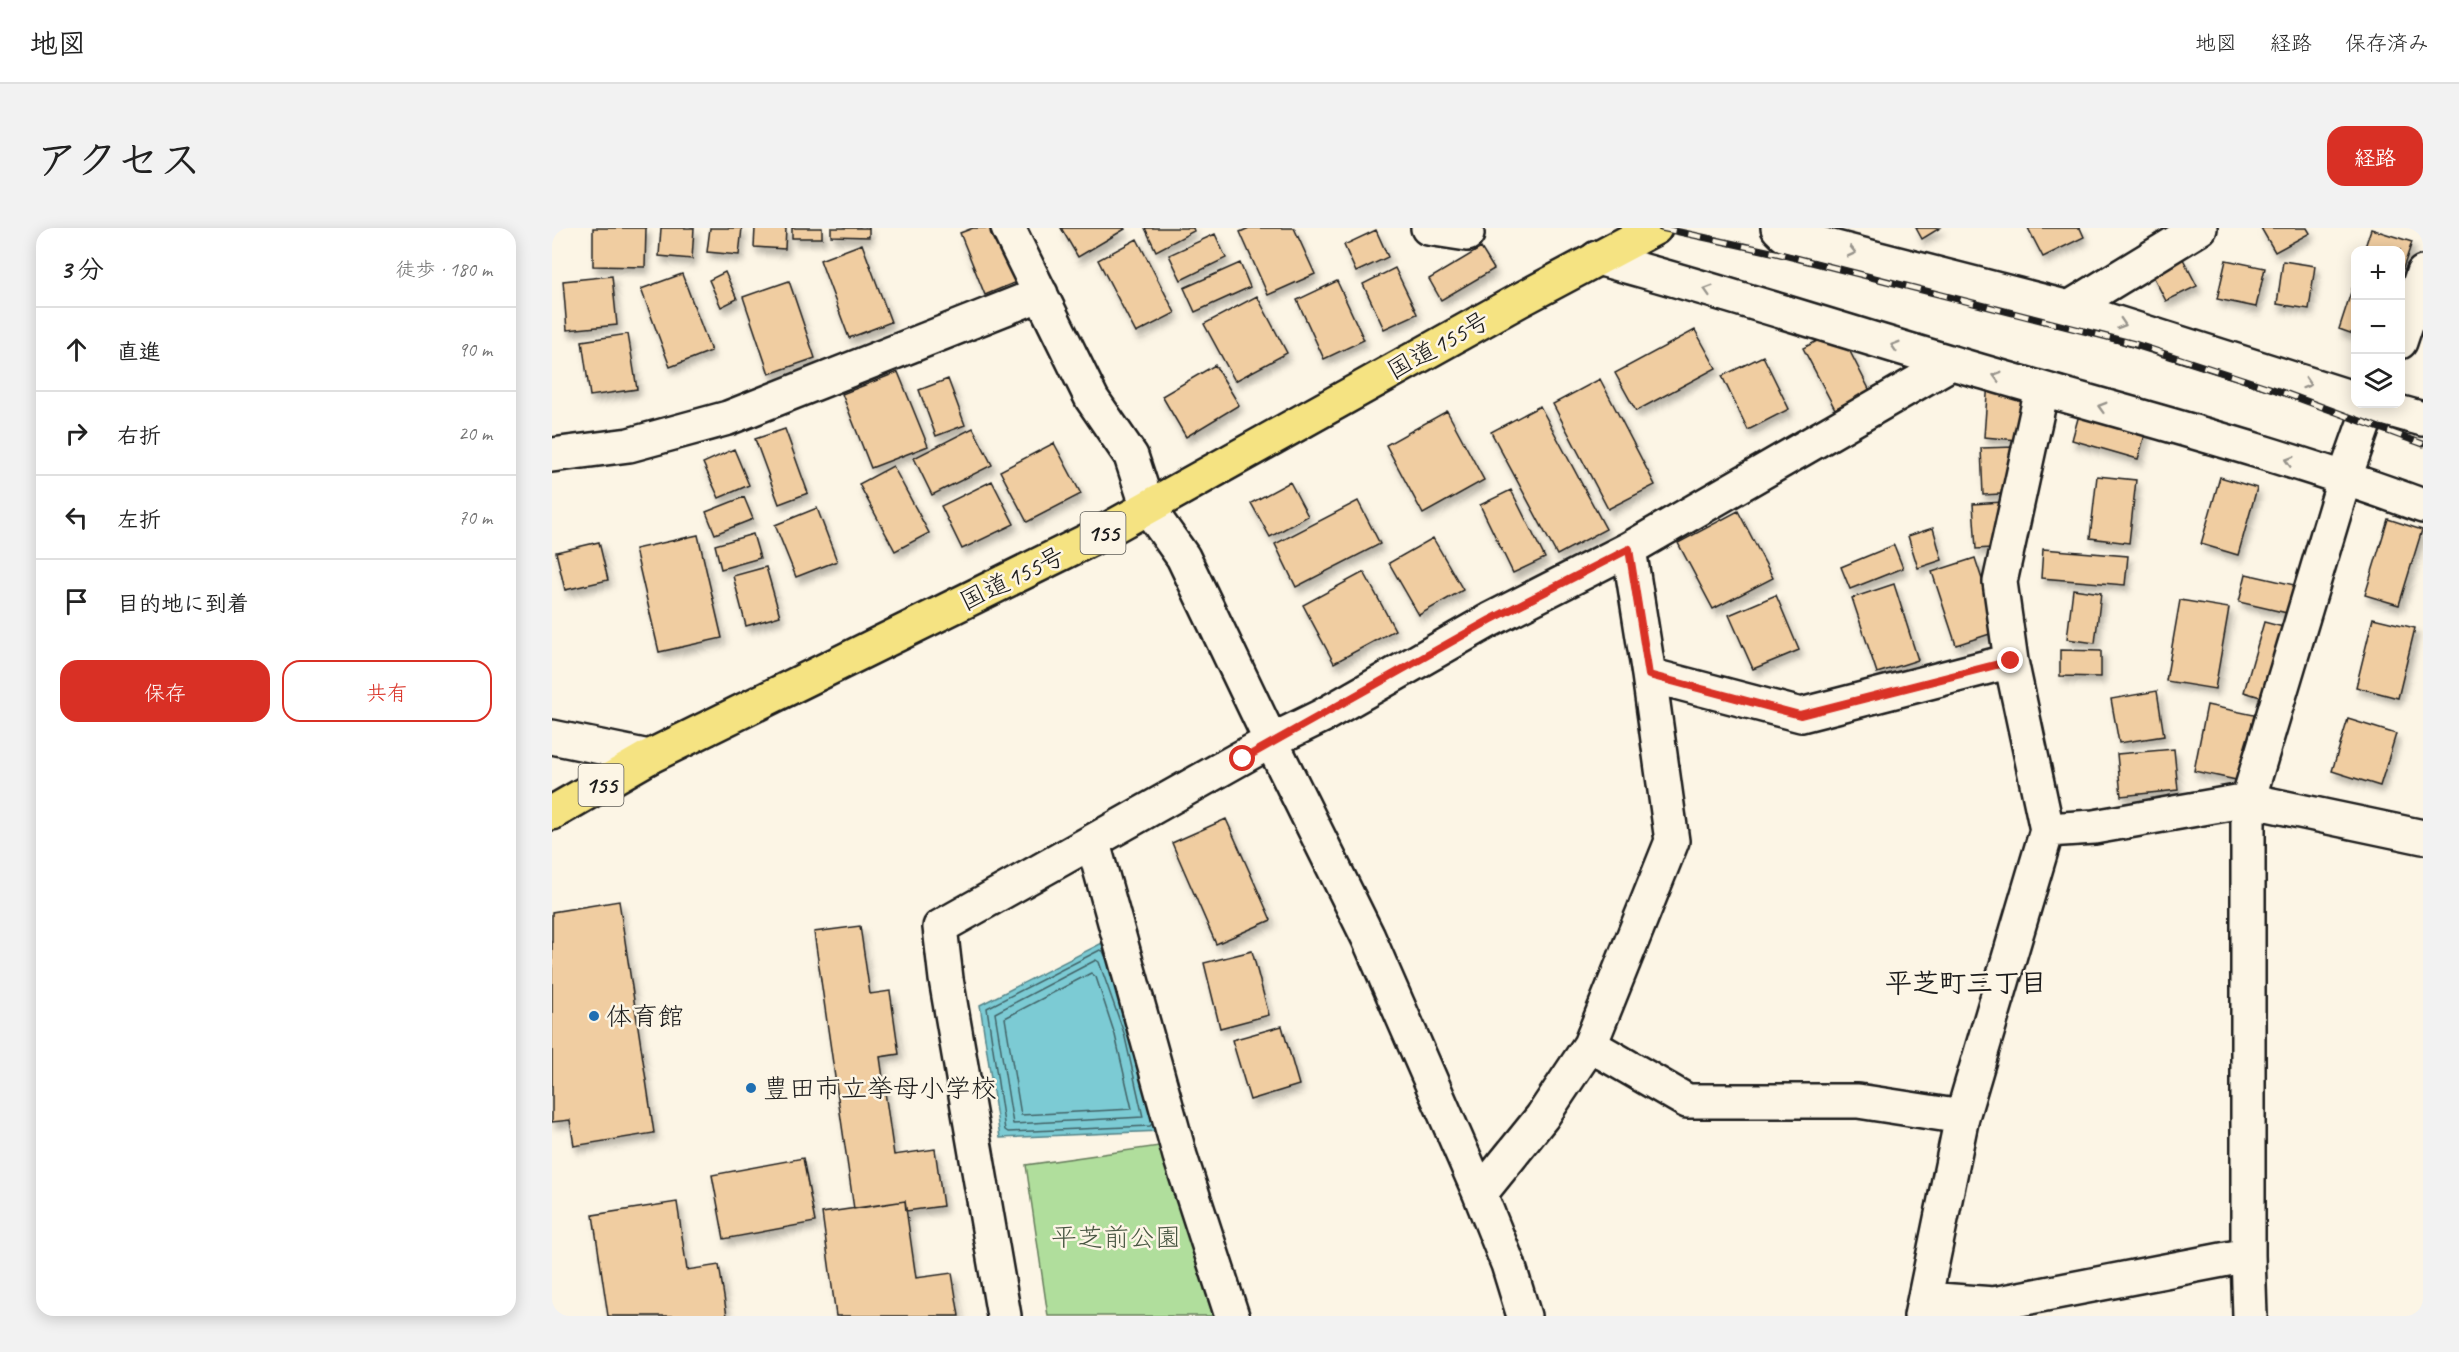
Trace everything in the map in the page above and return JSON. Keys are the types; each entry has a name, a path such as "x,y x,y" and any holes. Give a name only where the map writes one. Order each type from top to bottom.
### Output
{"highway":[{"name":"国道155号","path":"552,813 649,757 1091,539 1655,228"}],"street":[{"path":"1008,228 1092,399 1131,456 1148,508 1183,557 1368,937 1480,1194 1508,1264 1524,1316"},
{"path":"1428,228 1467,234"},
{"path":"1778,228 1785,235 2069,308 2351,398"},
{"path":"2069,308 2200,228"},
{"path":"1597,258 2345,477 2423,506"},
{"path":"2405,327 2423,273"},
{"path":"552,455 629,445 728,418 1041,294"},
{"path":"1005,1316 945,979 940,927 1271,741 1322,716 1490,620 1629,549 1951,363"},
{"path":"2042,389 2000,582 2011,661 2047,830 1962,1117 1923,1308 1994,1304 2248,1256"},
{"path":"2250,1316 2248,800 2345,477 2369,408"},
{"path":"2384,408 2423,419"},
{"path":"1480,1194 1542,1117 1590,1046 1672,841 1629,549"},
{"path":"1649,675 1800,715 2011,661"},
{"path":"552,736 649,757"},
{"path":"2047,830 2094,827 2248,800 2423,837"},
{"path":"1093,843 1180,1156 1232,1316"},
{"path":"1590,1046 1688,1101 1858,1101 1962,1117"}],"green space":[{"name":"平芝前公園","path":"1166,1145 1226,1316 1048,1316 1026,1165"}],"water":[{"path":"1106,941 1161,1131 1000,1138 980,1005"}],"building":[{"path":"593,228 646,228 645,267 593,266"},
{"path":"661,228 694,228 692,259 659,256"},
{"path":"710,228 742,228 739,255 707,252"},
{"path":"755,228 786,228 785,249 754,247"},
{"path":"792,228 822,228 822,238 792,238"},
{"path":"831,228 869,228 869,237 831,236"},
{"path":"973,228 1000,228 1021,280 985,295 960,233"},
{"path":"1061,228 1124,228 1125,229 1078,257"},
{"path":"1145,228 1193,228 1194,231 1156,251"},
{"path":"1249,228 1294,228 1315,274 1268,295 1240,232"},
{"path":"1916,228 1940,228 1922,239"},
{"path":"2028,228 2080,228 2084,237 2043,257"},
{"path":"2261,228 2307,228 2310,233 2275,252"},
{"path":"2371,229 2412,242 2405,262 2405,246 2365,246"},
{"path":"1376,230 1388,257 1356,272 1344,245"},
{"path":"1215,234 1226,258 1181,280 1169,255"},
{"path":"1137,239 1175,313 1136,333 1098,260"},
{"path":"862,244 891,322 849,338 820,260"},
{"path":"1481,248 1494,269 1441,300 1429,279"},
{"path":"2182,257 2197,286 2166,301 2151,272"},
{"path":"2226,260 2265,268 2256,307 2217,299"},
{"path":"2283,261 2315,266 2309,309 2277,304"},
{"path":"1240,263 1250,287 1195,312 1184,288"},
{"path":"1395,268 1417,314 1384,329 1363,284"},
{"path":"725,272 737,299 721,307 709,280"},
{"path":"682,274 711,351 670,367 641,289"},
{"path":"612,276 617,325 567,330 563,281"},
{"path":"789,281 815,358 769,374 743,297"},
{"path":"1337,281 1364,340 1324,359 1297,300"},
{"path":"2351,292 2351,333 2339,329"},
{"path":"1257,296 1287,353 1235,381 1204,324"},
{"path":"1695,330 1716,368 1636,411 1615,373"},
{"path":"1839,330 1870,391 1835,409 1803,348"},
{"path":"628,334 637,389 590,396 582,341"},
{"path":"1763,356 1789,409 1748,430 1722,376"},
{"path":"1215,365 1239,405 1186,437 1162,396"},
{"path":"898,372 928,446 871,468 842,394"},
{"path":"948,379 965,425 936,436 919,390"},
{"path":"1600,379 1655,485 1608,509 1553,404"},
{"path":"1988,381 2022,384 2018,440 1984,437"},
{"path":"2082,404 2148,424 2138,459 2072,440"},
{"path":"1540,406 1606,529 1557,555 1491,432"},
{"path":"1447,411 1484,480 1423,514 1386,445"},
{"path":"973,428 992,465 932,495 914,458"},
{"path":"785,429 808,493 779,504 755,439"},
{"path":"1054,443 1081,494 1027,522 1000,471"},
{"path":"2015,447 2017,493 1983,495 1981,448"},
{"path":"734,449 749,485 719,498 703,463"},
{"path":"893,466 929,533 895,551 859,484"},
{"path":"2097,476 2136,480 2129,543 2090,538"},
{"path":"2220,477 2257,488 2238,555 2201,544"},
{"path":"992,481 1014,524 962,549 941,506"},
{"path":"1290,482 1308,516 1270,537 1251,503"},
{"path":"1511,490 1545,558 1513,573 1480,505"},
{"path":"744,497 753,519 715,534 706,512"},
{"path":"1358,501 1380,544 1296,587 1275,544"},
{"path":"2002,502 2005,547 1976,549 1973,504"},
{"path":"817,508 837,561 796,577 775,525"},
{"path":"1738,511 1773,578 1713,609 1678,543"},
{"path":"2388,519 2422,530 2399,605 2365,595"},
{"path":"1933,528 1942,560 1918,568 1908,536"},
{"path":"753,534 760,558 721,569 715,545"},
{"path":"698,535 722,638 659,652 635,549"},
{"path":"1433,538 1463,590 1419,615 1389,563"},
{"path":"599,542 608,580 565,590 556,552"},
{"path":"1894,545 1903,568 1850,589 1841,567"},
{"path":"2043,549 2128,556 2125,585 2041,578"},
{"path":"1975,558 1999,631 1956,645 1932,572"},
{"path":"766,567 780,616 746,626 733,576"},
{"path":"1364,572 1395,630 1334,663 1303,605"},
{"path":"2246,574 2303,587 2296,615 2239,602"},
{"path":"1894,584 1918,660 1877,673 1852,598"},
{"path":"2073,589 2101,593 2095,643 2067,639"},
{"path":"1776,595 1799,650 1753,669 1729,615"},
{"path":"2180,600 2229,608 2215,689 2166,681"},
{"path":"2373,618 2415,628 2398,698 2356,687"},
{"path":"2264,622 2291,629 2270,700 2244,692"},
{"path":"2060,650 2101,651 2101,677 2060,676"},
{"path":"2157,691 2164,736 2119,743 2111,699"},
{"path":"2207,705 2254,715 2241,781 2194,771"},
{"path":"2348,719 2396,734 2380,786 2332,771"},
{"path":"2174,749 2178,790 2121,796 2117,754"},
{"path":"1226,819 1271,920 1216,944 1172,843"},
{"name":"体育館","path":"619,901 654,1133 574,1146 570,1120 552,1122 552,912"},
{"path":"860,926 870,994 890,991 899,1054 880,1057 894,1155 935,1149 943,1206 906,1211 905,1201 854,1209 814,932"},
{"path":"1252,951 1269,1015 1220,1028 1204,963"},
{"path":"1282,1026 1299,1085 1250,1100 1232,1040"},
{"path":"803,1158 815,1222 724,1239 712,1175"},
{"path":"905,1201 916,1278 952,1273 959,1316 836,1316 822,1213"},
{"path":"677,1202 687,1270 719,1265 727,1316 608,1316 593,1215"}],"railway":[{"path":"1661,228 1776,253 2135,344 2276,390 2423,444"}],"place":[{"name":"体育館","path":"594,1016"},
{"name":"豊田市立挙母小学校","path":"751,1088"}],"district":[{"name":"平芝町三丁目","path":"1966,983"}],"route":[{"path":"1243,759 1271,741 1322,716 1490,620 1629,549 1649,675 1800,715 2011,661"}]}
